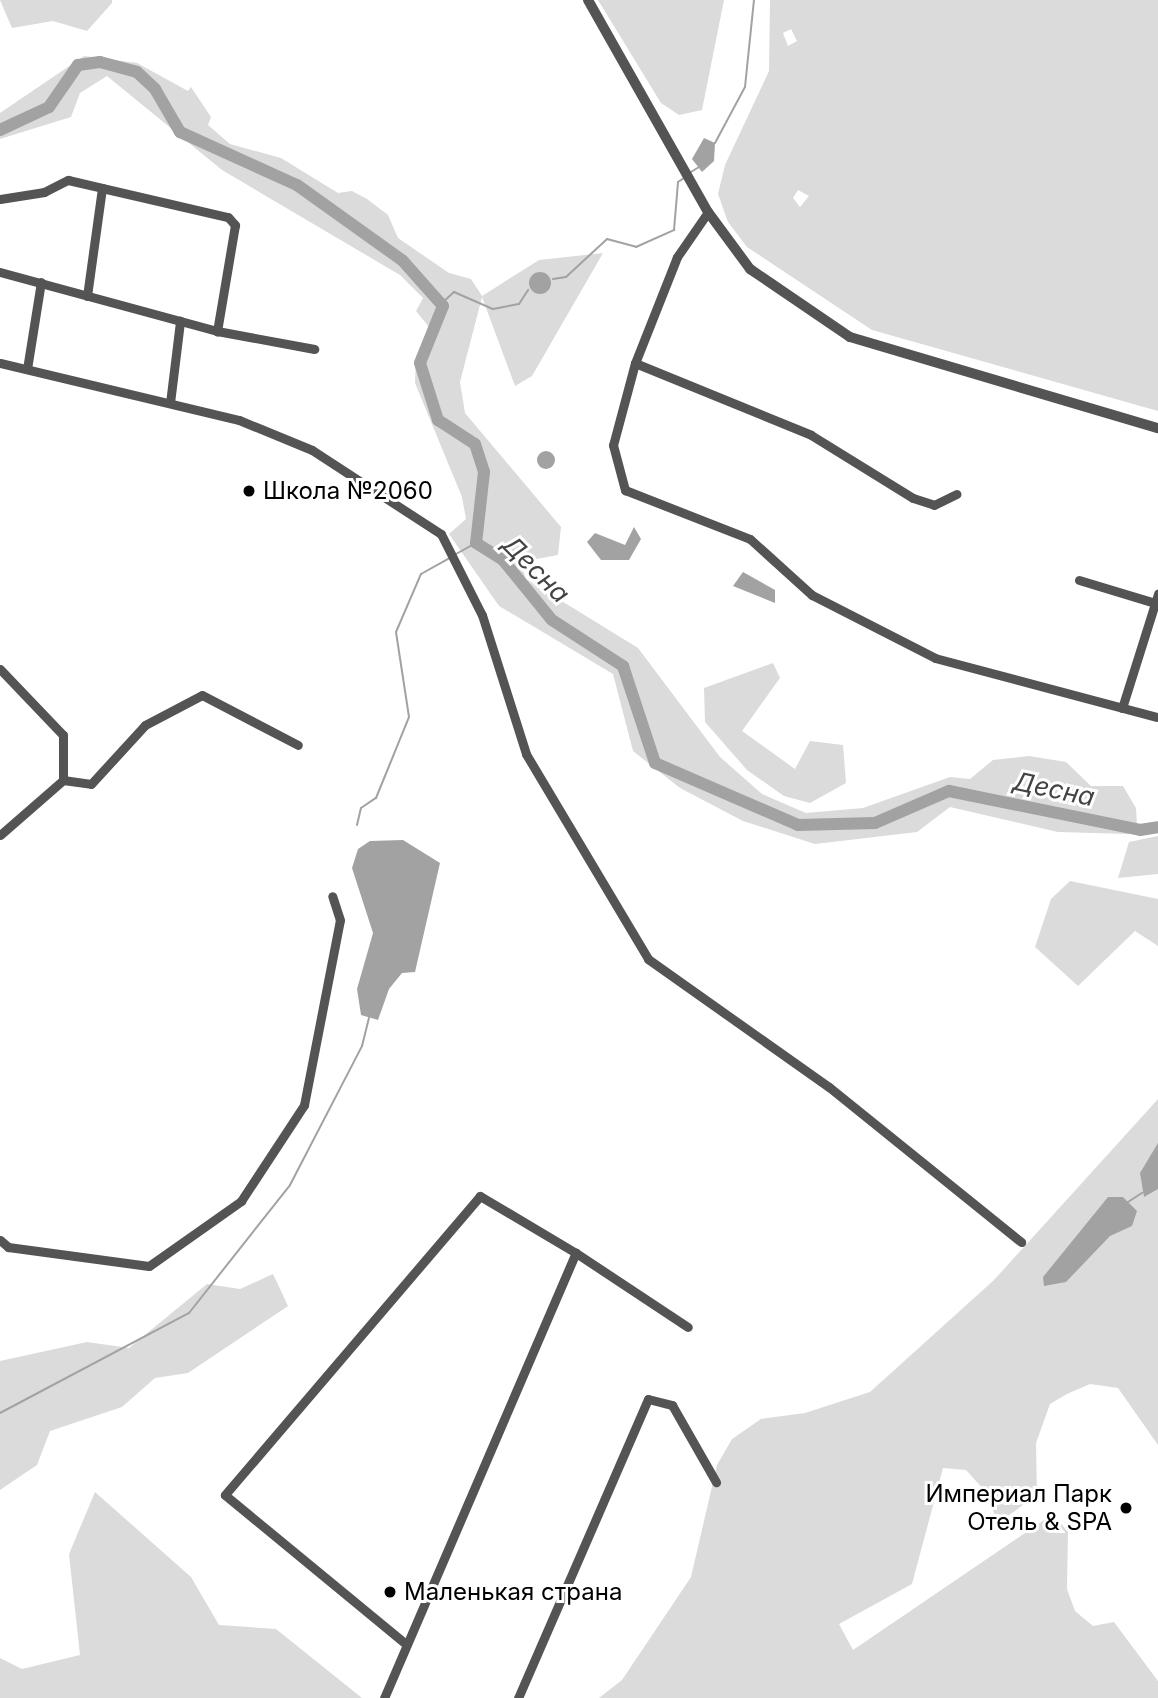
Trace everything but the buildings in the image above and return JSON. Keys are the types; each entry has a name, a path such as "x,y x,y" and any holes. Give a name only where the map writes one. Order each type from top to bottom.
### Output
{"street":[{"path":"588,0 708,212 750,269 850,337 1158,428"},
{"path":"0,199 44,192 68,180 233,220 217,331"},
{"path":"87,296 102,188"},
{"path":"708,212 677,257 635,363 613,445 625,490 750,539 812,595 935,658 1156,717"},
{"path":"0,272 217,331 314,349"},
{"path":"27,369 41,282"},
{"path":"170,403 180,321"},
{"path":"0,363 239,420 312,450 441,534 455,555 502,668 526,754 648,959 829,1087 1021,1242"},
{"path":"635,363 811,435 913,498 934,505 957,494"},
{"path":"1079,580 1156,598 1122,708"},
{"path":"0,669 63,734 63,780 0,835"},
{"path":"63,780 91,784 145,724 202,695 298,745"},
{"path":"0,1240 8,1247 132,1267 149,1266 240,1201 276,1156 304,1105 340,920 332,896"},
{"path":"406,1644 225,1495 480,1196 576,1253 688,1327"},
{"path":"384,1698 576,1253"},
{"path":"517,1698 648,1399 672,1405 716,1482"}],"shaded area":[{"path":"0,0 112,0 112,3 87,31 53,21 12,28"},
{"path":"598,0 724,0 702,110 679,115 661,103"},
{"path":"770,0 1158,0 1158,411 872,330 747,247 728,222 718,194 725,165 769,71","holes":["791,29 797,41 788,46 783,33","798,190 809,196 800,207 793,198"]},
{"path":"84,56 137,63 188,91 191,87 211,117 208,125 230,144 281,158 338,193 352,191 367,199 388,215 398,238 449,273 471,279 482,296 539,260 603,253 532,376 515,386 482,297 460,382 465,413 561,527 558,555 520,562 526,579 638,648 720,757 762,794 806,813 863,808 950,777 970,779 993,760 1029,756 1066,762 1091,786 1123,786 1136,808 1137,826 1128,834 1058,832 950,807 917,832 815,844 743,821 680,788 633,751 613,674 499,606 449,534 466,519 462,497 415,383 416,357 429,327 416,311 423,298 400,275 222,170 107,76 80,93 71,117 0,139 0,113"},
{"path":"704,138 715,143 714,161 702,172 692,159"},
{"path":"540,272 548,275 551,283 548,291 540,294 532,291 529,283 532,275"},
{"path":"546,451 552,454 555,460 552,466 546,469 540,466 537,460 540,454"},
{"path":"634,527 641,539 629,560 601,560 587,542 595,533 625,545"},
{"path":"743,572 775,590 775,603 733,586"},
{"path":"773,663 780,678 742,731 795,769 810,741 843,745 846,783 810,803 784,796 747,770 705,722 704,688"},
{"path":"1158,836 1158,874 1118,878 1129,842"},
{"path":"403,840 440,863 415,972 402,973 389,989 378,1020 361,1015 357,989 373,933 352,868 358,849 370,841"},
{"path":"1070,881 1158,899 1158,946 1135,931 1078,986 1035,947 1051,899"},
{"path":"1158,1099 1158,1445 1118,1388 1090,1384 1067,1394 1050,1404 1036,1443 1037,1495 998,1523 985,1491 966,1470 943,1468 912,1584 839,1624 853,1650 1053,1514 1068,1532 1067,1589 1075,1611 1093,1626 1114,1622 1158,1681 1158,1698 599,1698 622,1680 691,1577 717,1465 732,1439 761,1419 805,1413 870,1392 994,1280"},
{"path":"1158,1143 1158,1189 1144,1197 1140,1173"},
{"path":"1108,1197 1123,1197 1137,1211 1132,1226 1110,1236 1066,1282 1044,1286 1043,1277"},
{"path":"273,1274 288,1306 188,1373 155,1378 122,1407 50,1431 37,1465 0,1490 0,1361 87,1342 129,1348 207,1284 240,1289"},
{"path":"95,1492 191,1577 219,1625 276,1629 362,1698 0,1698 0,1658 22,1669 80,1655 69,1554"}],"waterway":[{"path":"715,143 745,87 754,0"},
{"name":"Десна","path":"0,130 49,107 78,65 100,62 137,72 155,89 180,132 297,185 403,261 443,306 420,363 438,420 475,444 484,472 476,543 503,560 552,620 623,666 655,763 798,825 875,823 949,791 1140,830 1158,827"},
{"path":"691,172 699,167"},
{"path":"553,279 566,277 607,239 636,247 674,230 678,182 684,178"},
{"path":"441,304 454,292 493,309 519,304 528,290"},
{"path":"456,554 476,543"},
{"path":"357,825 361,808 376,798 409,717 396,632 421,574 448,559"},
{"path":"0,1413 189,1313 290,1185 362,1046 369,1018"},
{"path":"1128,1202 1142,1193"}],"place":[{"name":"Школа №2060","path":"249,491"},
{"name":"Империал Парк Отель & SPA","path":"1126,1508"},
{"name":"Маленькая страна","path":"390,1592"}]}
